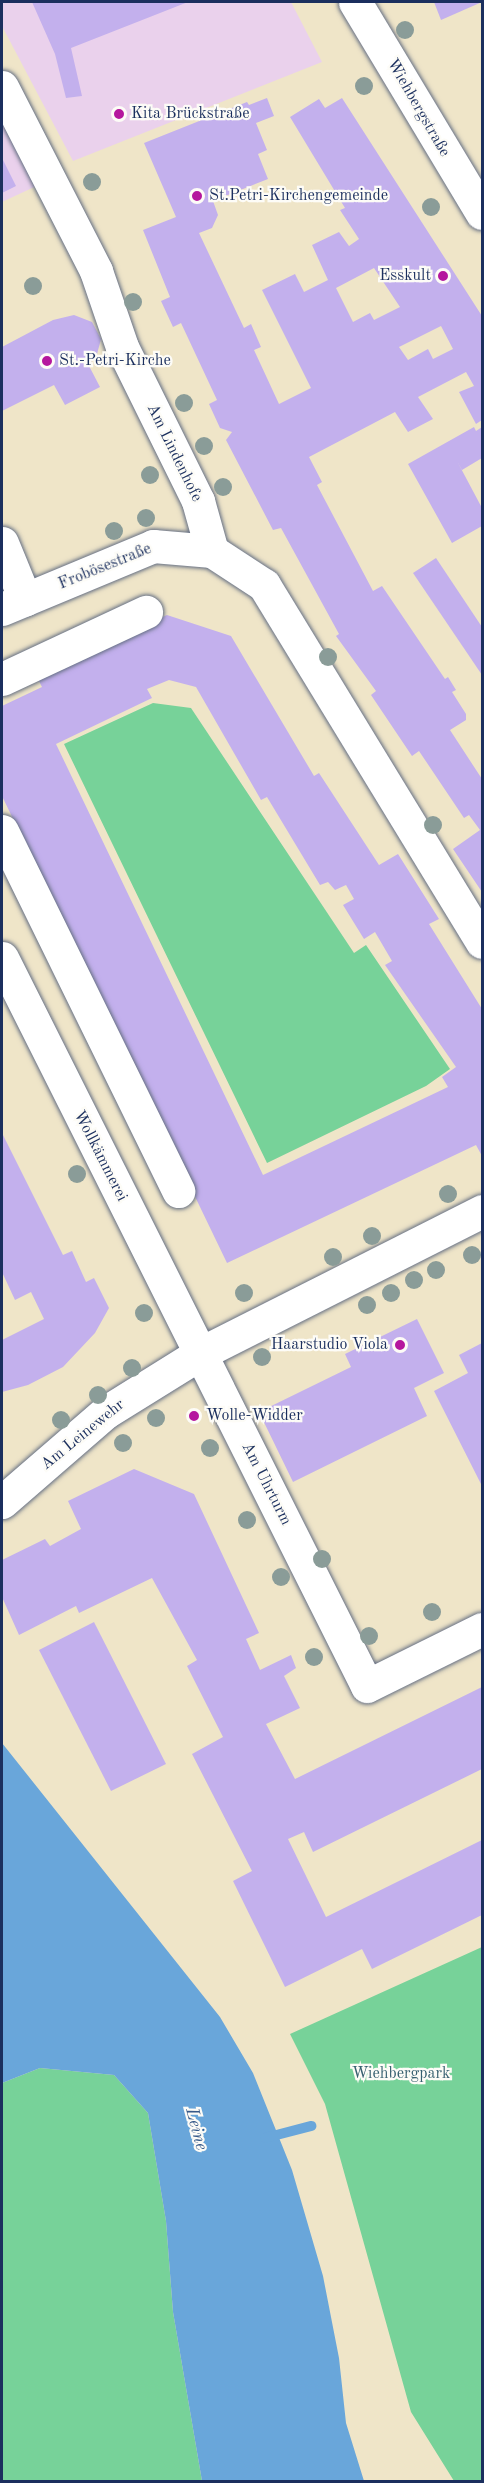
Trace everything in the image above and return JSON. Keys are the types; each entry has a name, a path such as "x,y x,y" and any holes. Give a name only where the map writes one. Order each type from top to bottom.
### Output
{"street":[{"name":"Wiehbergstraße","path":"355,2 483,213"},
{"name":"Am Lindenhofe","path":"2,87 96,272 122,347 198,501 212,551"},
{"path":"2,543 13,604"},
{"name":"Frobösestraße","path":"13,604 153,546 212,551"},
{"path":"212,551 264,585 483,942"},
{"path":"2,679 146,612"},
{"path":"2,831 178,1191"},
{"name":"Wollkämmerei","path":"2,958 199,1354"},
{"path":"199,1354 483,1211"},
{"name":"Am Leinewehr","path":"2,1502 106,1412 199,1354"},
{"name":"Am Uhrturm","path":"199,1354 367,1686 483,1629"}],"shaded area":[{"name":"Kita Brückstraße","path":"2,2 291,2 322,62 73,161 2,26"},
{"path":"2,104 45,182 2,202"}],"green space":[{"path":"153,703 191,708 354,953 366,945 450,1069 426,1086 267,1163 64,744"},
{"name":"Wiehbergpark","path":"482,1947 482,2481 454,2481 411,2412 325,2104 290,2034"},
{"path":"40,2068 114,2075 148,2113 166,2221 173,2312 202,2481 2,2481 2,2083"}],"water":[{"name":"Leine","path":"2,1743 220,2017 253,2073 292,2170 323,2276 339,2358 346,2423 364,2481 202,2481 173,2312 166,2221 148,2113 114,2075 40,2068 2,2083"}],"building":[{"path":"32,2 188,2 71,48 82,96 66,98 55,54"},
{"path":"434,2 482,2 441,20"},
{"path":"267,98 274,116 256,123 267,150 258,154 268,179 213,201 218,215 212,228 199,233 244,328 251,324 261,347 254,350 279,404 311,388 262,290 295,274 304,292 328,280 312,245 339,232 349,246 359,239 340,210 345,208 290,117 319,99 325,108 342,98 482,316 482,420 476,424 459,392 474,386 466,372 418,397 433,419 408,432 395,412 309,457 322,482 317,485 373,591 382,586 445,679 448,677 456,690 452,692 466,714 466,720 450,730 482,779 482,892 453,849 480,830 469,815 464,818 419,751 412,756 371,695 376,691 336,636 339,634 281,528 273,530 226,440 232,432 220,428 209,404 217,400 181,323 173,327 161,301 170,297 143,230 176,217 144,143 247,102 249,105","holes":["374,268 400,307 374,320 370,313 353,322 336,288","441,326 453,349 433,359 428,349 408,360 399,347"]},
{"path":"2,158 16,186 2,193"},
{"name":"St.-Petri-Kirche","path":"74,315 92,322 101,339 96,358 88,364 100,387 65,405 54,385 2,411 2,347 53,320"},
{"path":"474,427 476,431 482,427 482,458 462,470 457,461 482,508 482,526 452,543 408,464"},
{"path":"436,558 482,627 482,675 413,573"},
{"path":"167,615 231,636 314,776 319,773 379,865 398,854 439,919 429,924 482,1009 482,1156 476,1145 227,1263 2,796 2,706 42,687 36,675","holes":["169,680 196,687 261,800 267,797 320,885 328,882 335,890 346,885 354,899 343,905 364,939 375,932 392,961 385,965 456,1067 442,1077 448,1087 263,1175 56,744 152,698 147,689"]},
{"path":"2,1133 63,1255 72,1251 86,1282 94,1278 109,1308 95,1333 63,1367 28,1385 2,1392 2,1340 44,1319 31,1292 15,1300 2,1272"},
{"path":"417,1319 444,1373 414,1388 427,1416 293,1482 259,1412 351,1367 345,1354"},
{"path":"482,1343 482,1486 434,1391 468,1373 459,1355"},
{"path":"134,1469 194,1494 259,1633 246,1639 260,1670 291,1655 296,1668 284,1676 300,1708 266,1724 295,1779 482,1687 482,1769 313,1852 304,1832 288,1839 326,1917 482,1840 482,1915 372,1969 362,1949 285,1987 233,1881 252,1871 192,1754 223,1737 187,1666 197,1660 152,1578 79,1613 76,1606 19,1635 2,1597 2,1560 45,1539 50,1546 81,1529 68,1501"},
{"path":"94,1622 166,1764 111,1791 39,1650"}],"waterway":[{"path":"265,2138 311,2126"}],"place":[{"name":"Kita Brückstraße","path":"119,114"},
{"name":"St.Petri-Kirchengemeinde","path":"197,196"},
{"name":"Esskult","path":"443,276"},
{"name":"St.-Petri-Kirche","path":"47,361"},
{"name":"Haarstudio Viola","path":"400,1345"},
{"name":"Wolle-Widder","path":"194,1416"}]}
